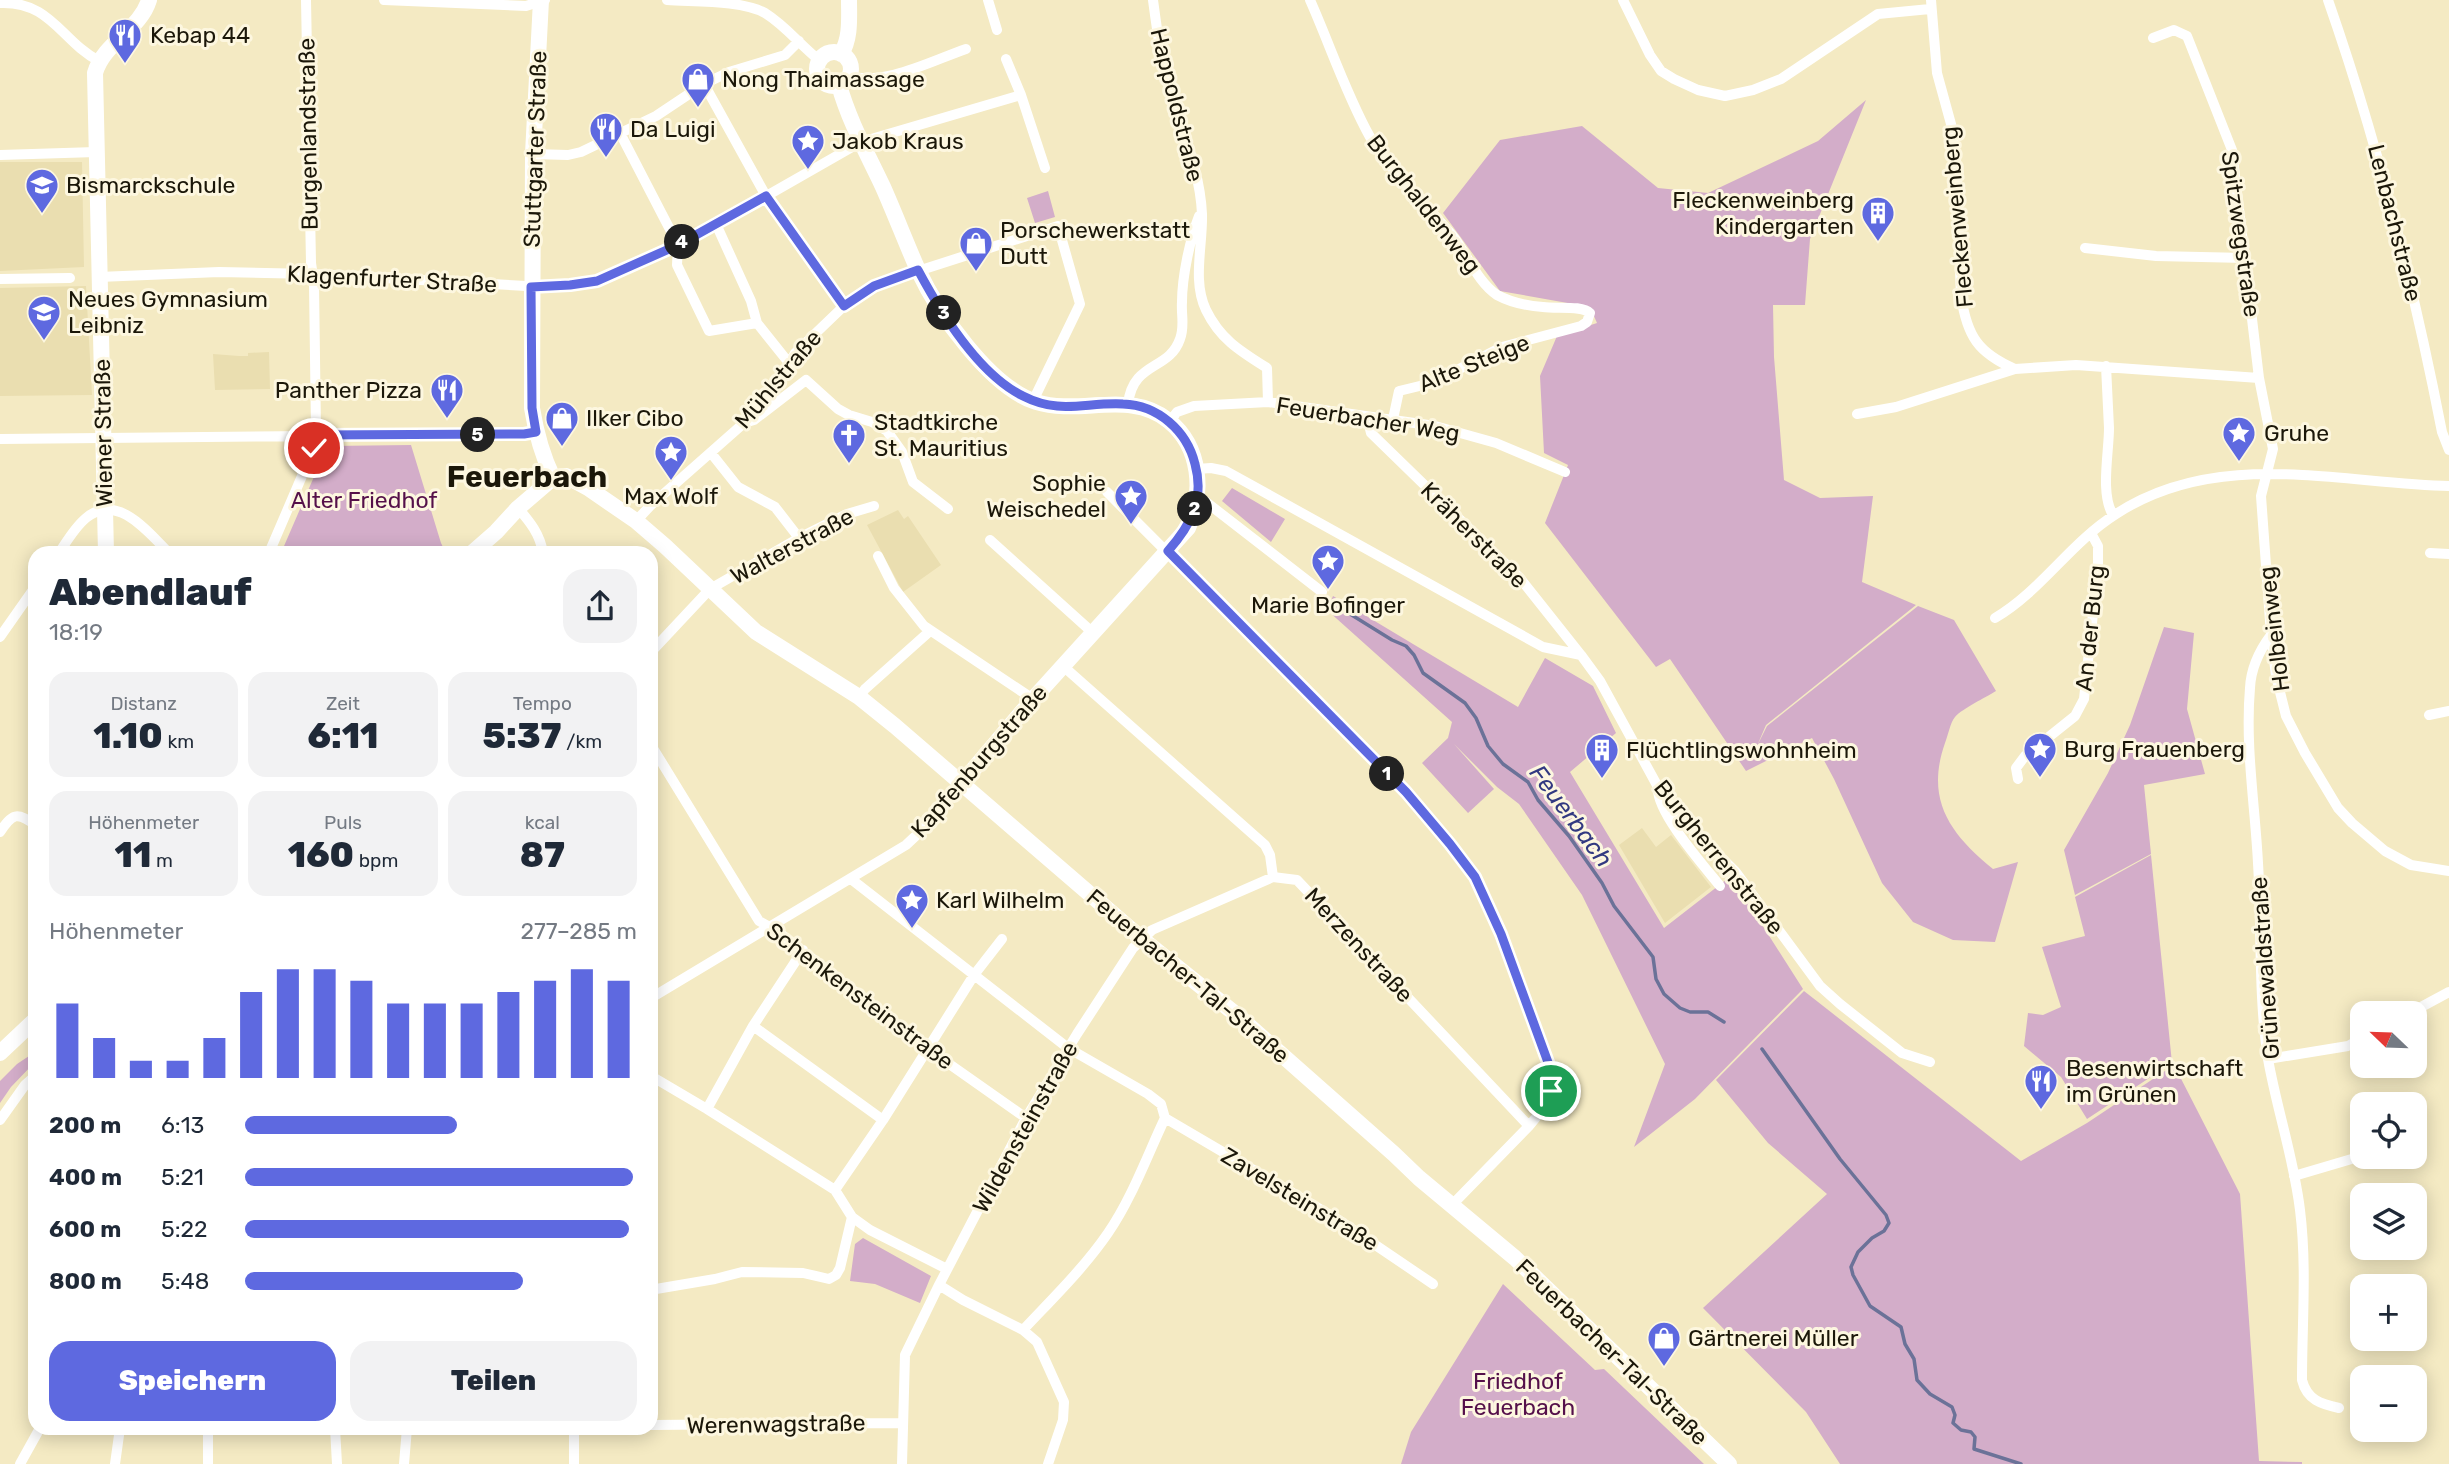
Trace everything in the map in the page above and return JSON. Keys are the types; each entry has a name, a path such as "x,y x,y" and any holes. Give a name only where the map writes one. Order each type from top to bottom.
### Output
{"main road":[{"path":"99,61 140,16 149,0"},
{"path":"841,54 848,35 849,0"},
{"name":"Stuttgarter Straße","path":"542,1 533,154 532,408 544,459 553,478"},
{"path":"844,80 833,86 822,82 817,71 819,60 832,52 841,54 849,61 844,80 849,116 918,270 976,358 1000,382 1033,401 1065,408 1128,404 1170,421 1186,441 1197,469"},
{"name":"Wiener Straße","path":"99,61 95,73 96,152 106,546"},
{"name":"Kapfenburgstraße","path":"961,784 1092,632 1188,528 1197,495 1197,469"},
{"name":"Feuerbacher-Tal-Straße","path":"553,478 566,477 575,481 636,521 756,632 859,697 1142,939 1238,1016 1451,1206 1515,1258 1728,1464"},
{"path":"480,546 553,478"},
{"path":"0,1052 28,1026"}],"street":[{"name":"Burgenlandstraße","path":"273,546 314,448 315,435 314,284 306,0"},
{"path":"384,0 526,6 542,1"},
{"path":"667,0 747,3 764,12 819,60"},
{"path":"988,0 997,30"},
{"name":"Happoldstraße","path":"1153,0 1165,71 1194,161 1202,211 1200,284 1205,308 1230,344 1266,368 1268,402"},
{"name":"Burghaldenweg","path":"1310,0 1371,138 1400,178 1452,236 1479,276 1498,295 1510,300 1542,307 1572,309"},
{"path":"1623,0 1650,55 1661,71 1698,90 1725,96 1753,90 1781,79 1878,14 1931,5"},
{"name":"Lenbachstraße","path":"2328,0 2372,134 2401,240 2442,432 2449,450"},
{"path":"0,3 33,8 59,27 89,56 99,61"},
{"name":"Fleckenweinberg","path":"1931,5 1937,73 1951,124 1956,161 1961,285 1965,317 1970,334 1981,347 1996,362 2015,369"},
{"name":"Spitzwegstraße","path":"2152,38 2174,30 2187,36 2232,150 2259,378 2273,449 2267,474"},
{"path":"533,154 575,155 621,135 674,106 704,84 729,72 785,55 799,41"},
{"path":"844,80 884,78 966,49"},
{"path":"1006,59 1045,168"},
{"path":"704,84 766,196 844,306"},
{"name":"Klagenfurter Straße","path":"99,277 219,272 312,274 531,287 597,281 716,225 861,142 1021,95"},
{"path":"621,135 678,245 677,265 709,331 757,323"},
{"path":"0,155 96,152"},
{"name":"Happoldstraße","path":"1128,404 1132,384 1137,377 1170,355 1180,341 1184,324 1183,287 1195,226 1202,211"},
{"path":"716,225 751,301 757,323 789,363"},
{"name":"Mühlstraße","path":"636,521 744,423 751,411 778,385 795,353 844,306 874,286 1058,226 1080,304 1033,401"},
{"path":"2085,248 2156,256 2246,258"},
{"path":"0,279 70,278"},
{"name":"Alte Steige","path":"1393,419 1399,391 1432,383 1502,347 1581,326 1590,318 1586,309 1572,309"},
{"path":"2106,366 2109,428 2107,494 2108,507 2113,515"},
{"path":"1857,414 1896,407 2015,369 2106,366 2259,378"},
{"path":"744,423 754,420 806,380 838,409 887,431 902,452 913,482 948,509"},
{"name":"Feuerbacher Weg","path":"1170,421 1177,412 1194,405 1268,402 1393,419 1467,434 1565,472"},
{"name":"Kräherstraße","path":"1367,417 1371,433 1519,577 1581,655"},
{"path":"0,439 536,432"},
{"path":"711,453 738,487 775,507 799,538"},
{"path":"1197,469 1226,471 1543,647 1581,655"},
{"name":"Holbeinweg","path":"2267,474 2261,496 2271,635 2276,676 2286,716 2338,808 2385,851 2410,865 2449,871"},
{"path":"1995,618 2028,595 2113,515 2150,495 2179,485 2207,478 2313,474 2449,486"},
{"path":"1107,492 1406,792 1475,877 1501,934 1549,1065 1551,1091 1541,1112 1529,1126 1451,1206"},
{"path":"1197,495 1322,592"},
{"name":"Walterstraße","path":"658,645 710,589 799,538 847,514 874,506"},
{"path":"519,508 533,526 542,546"},
{"path":"63,546 87,516 105,509 120,511 131,517 162,546"},
{"name":"An der Burg","path":"2018,779 2016,768 2025,756 2075,716 2084,699 2098,566 2098,546 2091,533"},
{"path":"990,540 1092,632"},
{"path":"2430,553 2449,554"},
{"path":"878,556 901,599 930,631 1033,699"},
{"path":"0,637 28,597"},
{"path":"859,697 930,631"},
{"name":"Grünewaldstraße","path":"2271,635 2259,650 2252,670 2249,727 2260,901 2260,973 2268,1059 2294,1176 2302,1239 2302,1380 2309,1396 2339,1408"},
{"name":"Burgherrenstraße","path":"1581,655 1600,681 1658,787 1677,814 1735,871 1820,986 1839,1004 1902,1052 1930,1062"},
{"path":"1063,666 1265,845 1270,855 1273,877"},
{"path":"2429,715 2449,711"},
{"name":"Schenkensteinstraße","path":"658,756 759,921 803,950 928,1049 1026,1118"},
{"name":"Kapfenburgstraße","path":"658,994 915,838 961,784"},
{"path":"1658,787 1659,802 1720,886"},
{"path":"0,832 9,818 15,816 28,820"},
{"name":"Merzenstraße","path":"1273,877 1291,878 1302,884 1529,1126"},
{"name":"Wildensteinstraße","path":"902,1464 905,1356 1026,1118 1068,1048 1133,948 1152,930 1273,877"},
{"name":"Zavelsteinstraße","path":"851,879 1068,1048 1148,1094 1161,1104 1165,1118 1337,1219 1433,1284"},
{"path":"835,1190 883,1120 974,975 1002,939"},
{"path":"707,1109 753,1026 803,950"},
{"path":"2427,1004 2449,992"},
{"path":"753,1026 883,1120"},
{"path":"2268,1059 2350,1044"},
{"path":"658,1080 835,1190 852,1217 870,1230 947,1269"},
{"path":"0,1120 28,1082"},
{"path":"1023,1330 1088,1260 1109,1231 1129,1196 1165,1118"},
{"path":"2294,1176 2350,1159"},
{"path":"658,1289 742,1272 803,1273 829,1279 836,1275 840,1268 852,1217"},
{"path":"939,1285 1023,1330 1037,1342 1064,1402 1063,1420 1048,1464"},
{"name":"Werenwagstraße","path":"658,1426 902,1423"},
{"path":"20,1464 36,1435"},
{"path":"115,1464 119,1435"},
{"path":"208,1435 208,1464"},
{"path":"335,1435 337,1464"},
{"path":"404,1464 406,1435"},
{"path":"574,1435 574,1464"}],"shaded area":[{"name":"Bismarckschule","path":"0,162 82,162 84,267 0,271"},
{"name":"Neues Gymnasium Leibniz","path":"86,286 92,395 0,396 0,288"},
{"path":"269,352 270,389 215,390 213,354 248,356 248,353"},
{"path":"898,510 904,519 908,516 941,565 903,592 867,525"},
{"path":"1642,828 1656,847 1671,835 1711,887 1665,923 1619,845"}],"green space":[{"path":"1866,100 1810,239 1805,305 1773,305 1774,357 1784,480 1820,498 1873,496 1862,582 1916,605 1766,725 1757,746 1767,726 1918,606 1954,620 1996,691 1963,710 1953,720 1940,763 1940,799 1954,829 1993,869 2018,862 1995,942 1953,940 1913,922 1882,883 1812,738 1746,771 1670,659 1656,667 1545,523 1568,465 1544,453 1540,376 1557,336 1597,323 1590,307 1500,291 1443,213 1500,140 1582,126 1658,188 1708,193 1818,141"},
{"path":"1048,191 1055,217 1035,223 1027,198"},
{"name":"Alter Friedhof","path":"411,445 442,546 284,546 326,449 330,446"},
{"path":"1232,488 1285,519 1271,542 1222,501"},
{"path":"1333,596 1518,707 1545,658 1593,686 1616,733 1570,772 1664,928 1731,876 1803,989 1695,1099 1634,1147 1665,1064 1582,895 1519,804 1497,787 1454,744 1494,789 1468,813 1422,763 1448,738 1452,722 1327,610"},
{"path":"2164,627 2194,633 2187,709 2205,774 2144,785 2151,854 2075,895 2064,850 2108,773 2130,725"},
{"path":"2151,855 2172,1063 2087,1119 2061,1077 2024,1046 2028,1013 2043,1015 2061,1007 2042,947 2085,936 2075,897"},
{"path":"1804,991 2021,1161 2087,1123 2174,1065 2240,1194 2259,1461 2302,1464 1840,1464 1806,1412 1703,1308 1827,1194 1768,1143 1716,1080"},
{"path":"28,1057 28,1069 0,1103 0,1081"},
{"path":"863,1238 931,1276 920,1303 875,1284 850,1281 855,1244"},
{"name":"Friedhof Feuerbach","path":"1503,1284 1595,1370 1604,1369 1704,1464 1401,1464 1411,1432"}],"waterway":[{"name":"Feuerbach","path":"1342,609 1406,646 1423,673 1465,703 1476,718 1488,746 1503,764 1528,782 1538,800 1569,836 1602,883 1614,906 1653,957 1656,979 1664,994 1680,1008 1690,1012 1708,1012 1724,1022"},
{"name":"Feuerbach","path":"1762,1049 1840,1159 1886,1215 1889,1223 1884,1231 1858,1252 1851,1267 1870,1306 1901,1327 1905,1344 1914,1359 1917,1380 1930,1394 1952,1407 1955,1415 1953,1423 1961,1430 1971,1432 1975,1437 1974,1449 2021,1464"}],"place":[{"name":"Kebap 44","path":"125,65"},
{"name":"Nong Thaimassage","path":"698,109"},
{"name":"Da Luigi","path":"606,159"},
{"name":"Jakob Kraus","path":"808,171"},
{"name":"Bismarckschule","path":"42,215"},
{"name":"Fleckenweinberg Kindergarten","path":"1878,243"},
{"name":"Porschewerkstatt Dutt","path":"976,273"},
{"name":"Neues Gymnasium Leibniz","path":"44,342"},
{"name":"Panther Pizza","path":"447,420"},
{"name":"Ilker Cibo","path":"562,448"},
{"name":"Gruhe","path":"2239,463"},
{"name":"Stadtkirche St. Mauritius","path":"849,465"},
{"name":"Max Wolf","path":"671,482"},
{"name":"Sophie Weischedel","path":"1131,526"},
{"name":"Marie Bofinger","path":"1328,591"},
{"name":"Burg Frauenberg","path":"2040,779"},
{"name":"Flüchtlingswohnheim","path":"1602,780"},
{"name":"Karl Wilhelm","path":"912,930"},
{"name":"Besenwirtschaft im Grünen","path":"2041,1111"},
{"name":"Gärtnerei Müller","path":"1664,1368"}],"district":[{"name":"Feuerbach","path":"527,477"}],"route":[{"path":"314,448 315,435 536,432 532,408 531,287 597,281 678,245 766,196 844,306 874,286 918,270 976,358 1012,390 1033,401 1065,408 1120,403 1135,405 1170,421 1178,430 1195,461 1197,495 1188,528 1168,551 1406,792 1475,877 1501,934 1549,1065 1551,1091"}]}
